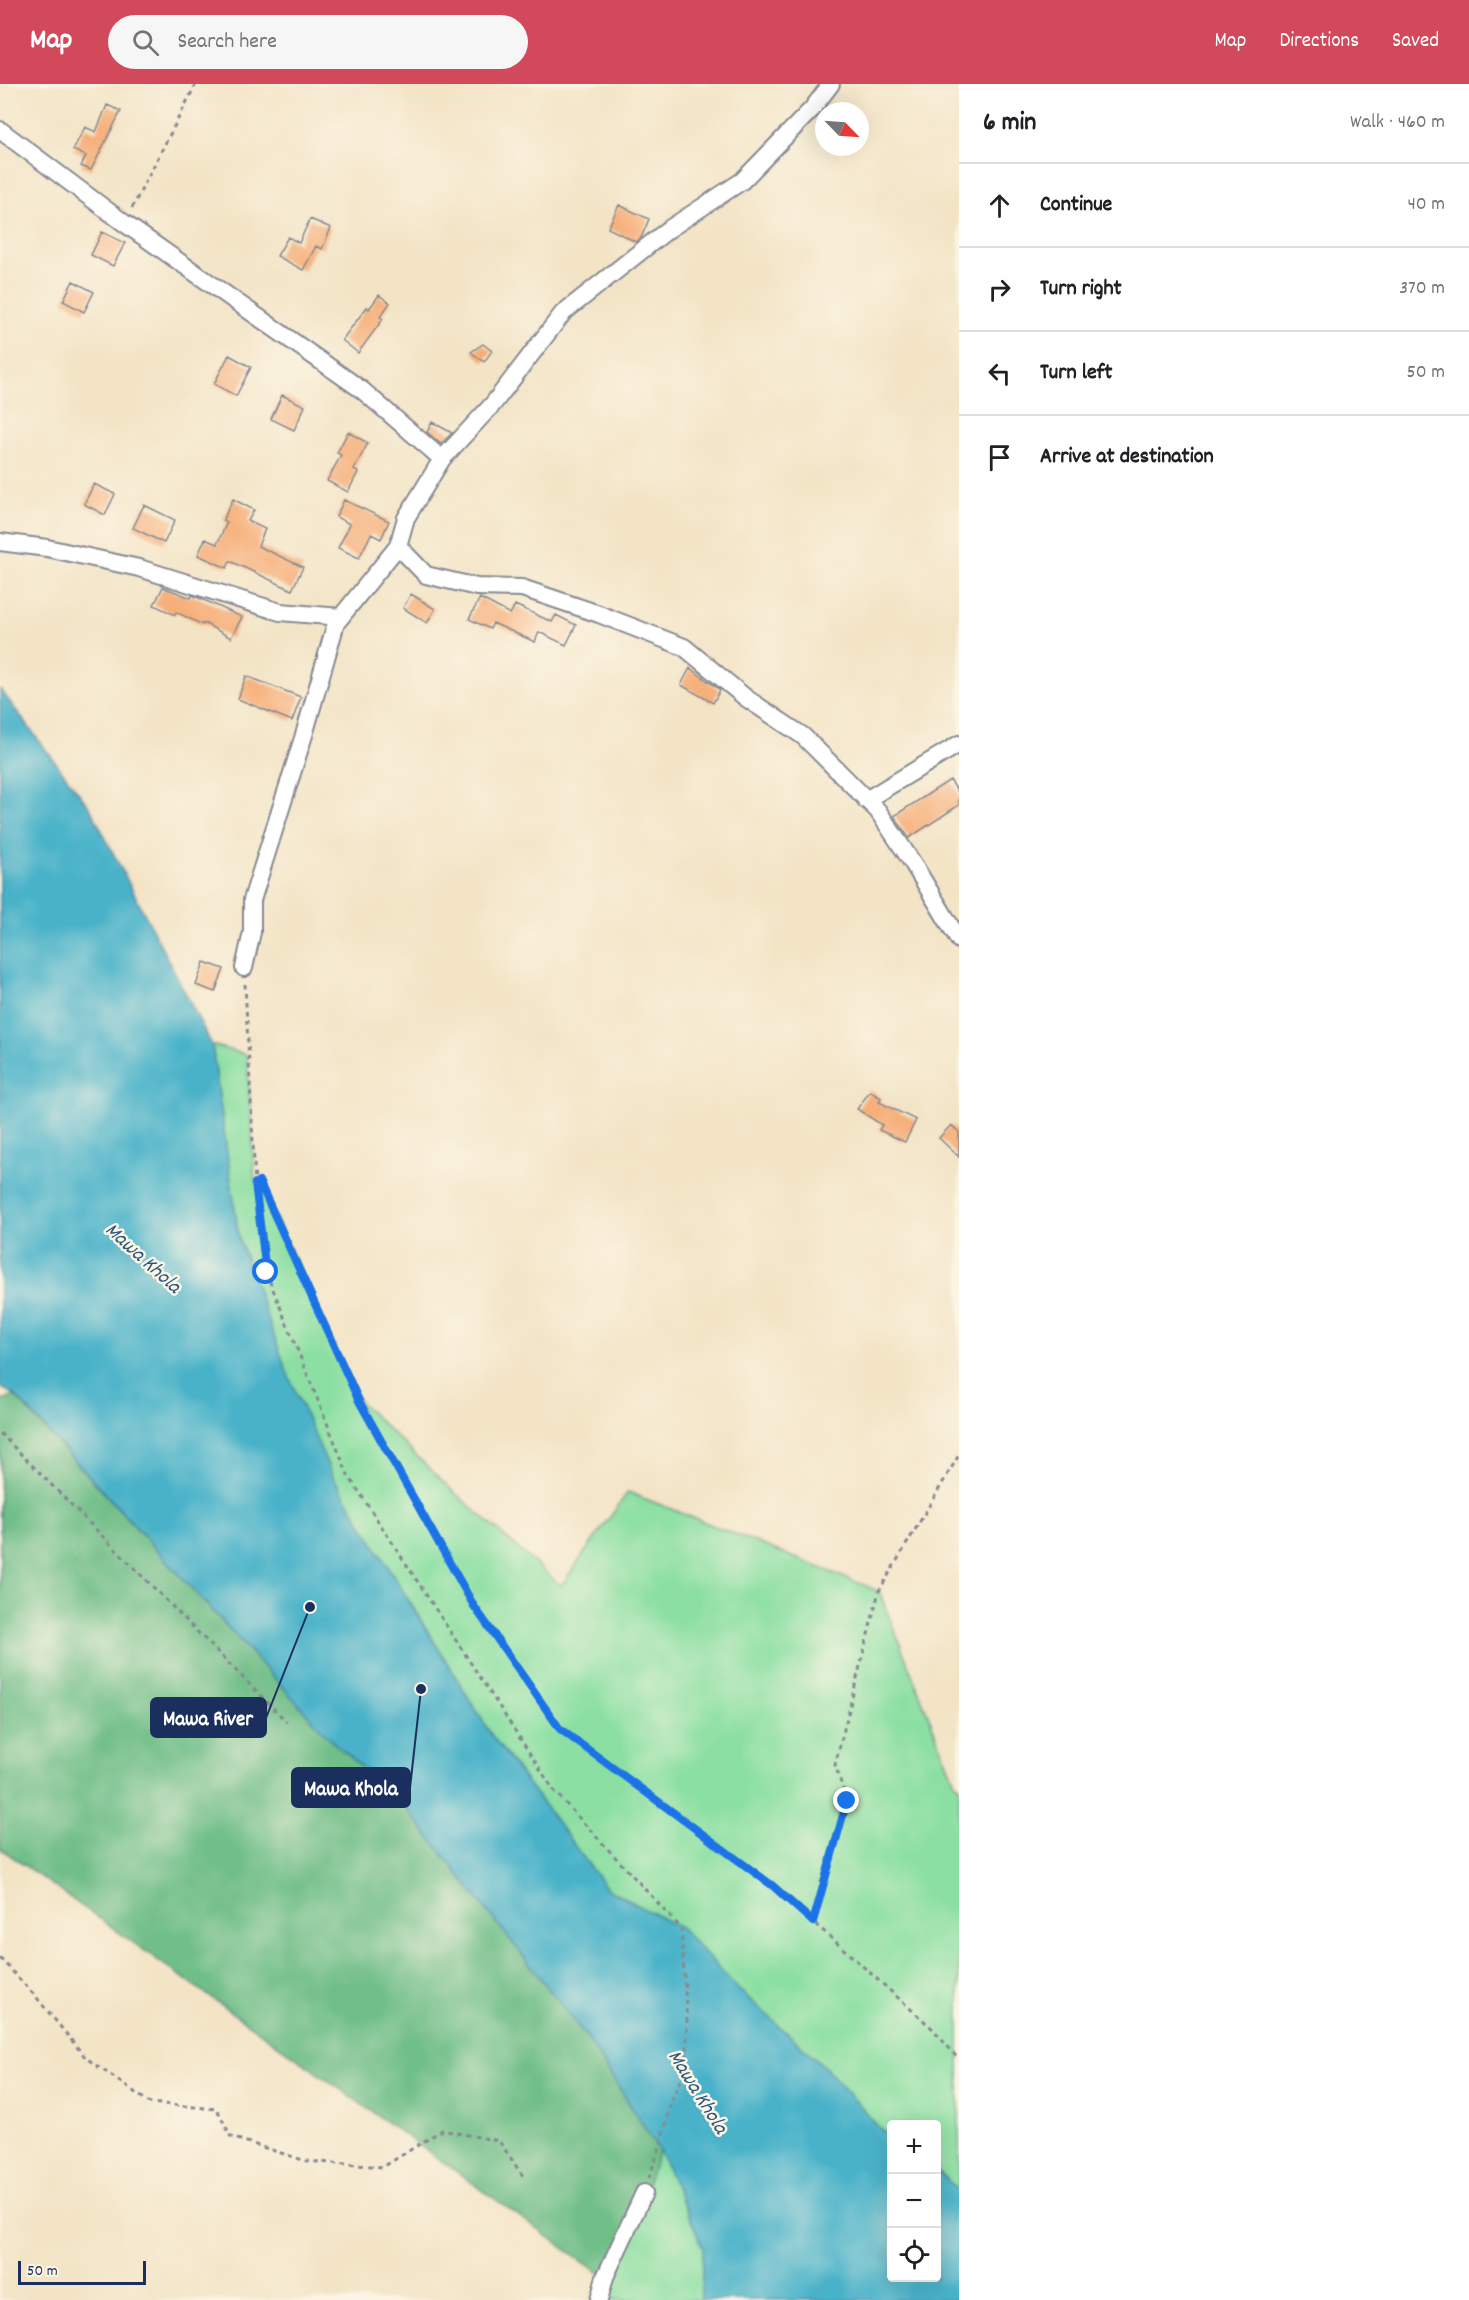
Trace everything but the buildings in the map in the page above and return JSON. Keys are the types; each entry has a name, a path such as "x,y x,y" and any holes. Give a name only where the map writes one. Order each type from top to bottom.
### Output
{"street":[{"path":"244,968 252,932 252,900 304,735 336,623 398,546 406,518 442,459 493,404 563,313 669,229 741,181 812,109 831,84"},
{"path":"0,130 124,223 362,390 442,459"},
{"path":"0,542 47,548 139,568 280,612 341,616"},
{"path":"398,546 426,575 477,587 522,588 684,646 746,698 803,736 878,812 914,865 959,940"},
{"path":"866,800 959,744"},
{"path":"599,2300 605,2277 644,2193"}],"path":[{"path":"124,223 196,84"},
{"path":"244,968 255,1183 266,1272 348,1475 555,1792 681,1928 687,2022 687,2066 671,2102 659,2150 644,2193"},
{"path":"255,1183 259,1181 359,1401 474,1606 560,1729 773,1886 933,2029 959,2060"},
{"path":"0,1433 287,1722"},
{"path":"813,1922 847,1801 835,1765 879,1591 959,1455"},
{"path":"0,1958 37,1998 86,2058 150,2103 217,2109 231,2137 306,2161 383,2167 442,2130 499,2141 525,2179"}],"green space":[{"path":"212,1045 247,1055 255,1182 259,1181 359,1401 456,1494 561,1586 628,1492 879,1591 955,1783 959,1786 959,2191 941,2175 941,2120 887,2120 887,2134 882,2131 828,2070 737,1988 681,1928 607,1889 492,1736 333,1477 287,1373 239,1239"},
{"path":"14,1395 334,1743 398,1797 586,2036 659,2150 644,2193 605,2277 0,1848 0,1402"},
{"path":"659,2150 703,2247 701,2300 601,2300"}],"water":[{"path":"0,689 90,808 212,1045 239,1239 287,1372 333,1477 492,1736 607,1889 681,1928 737,1988 828,2070 887,2134 887,2282 941,2282 941,2175 959,2191 959,2300 701,2300 703,2247 659,2150 586,2036 398,1797 334,1743 15,1395 0,1387"}],"place":[{"name":"Mawa River","path":"310,1607"},
{"name":"Mawa Khola","path":"421,1689"}],"route":[{"path":"266,1272 255,1183 259,1181 359,1401 474,1606 560,1729 773,1886 813,1922 847,1801"}]}
